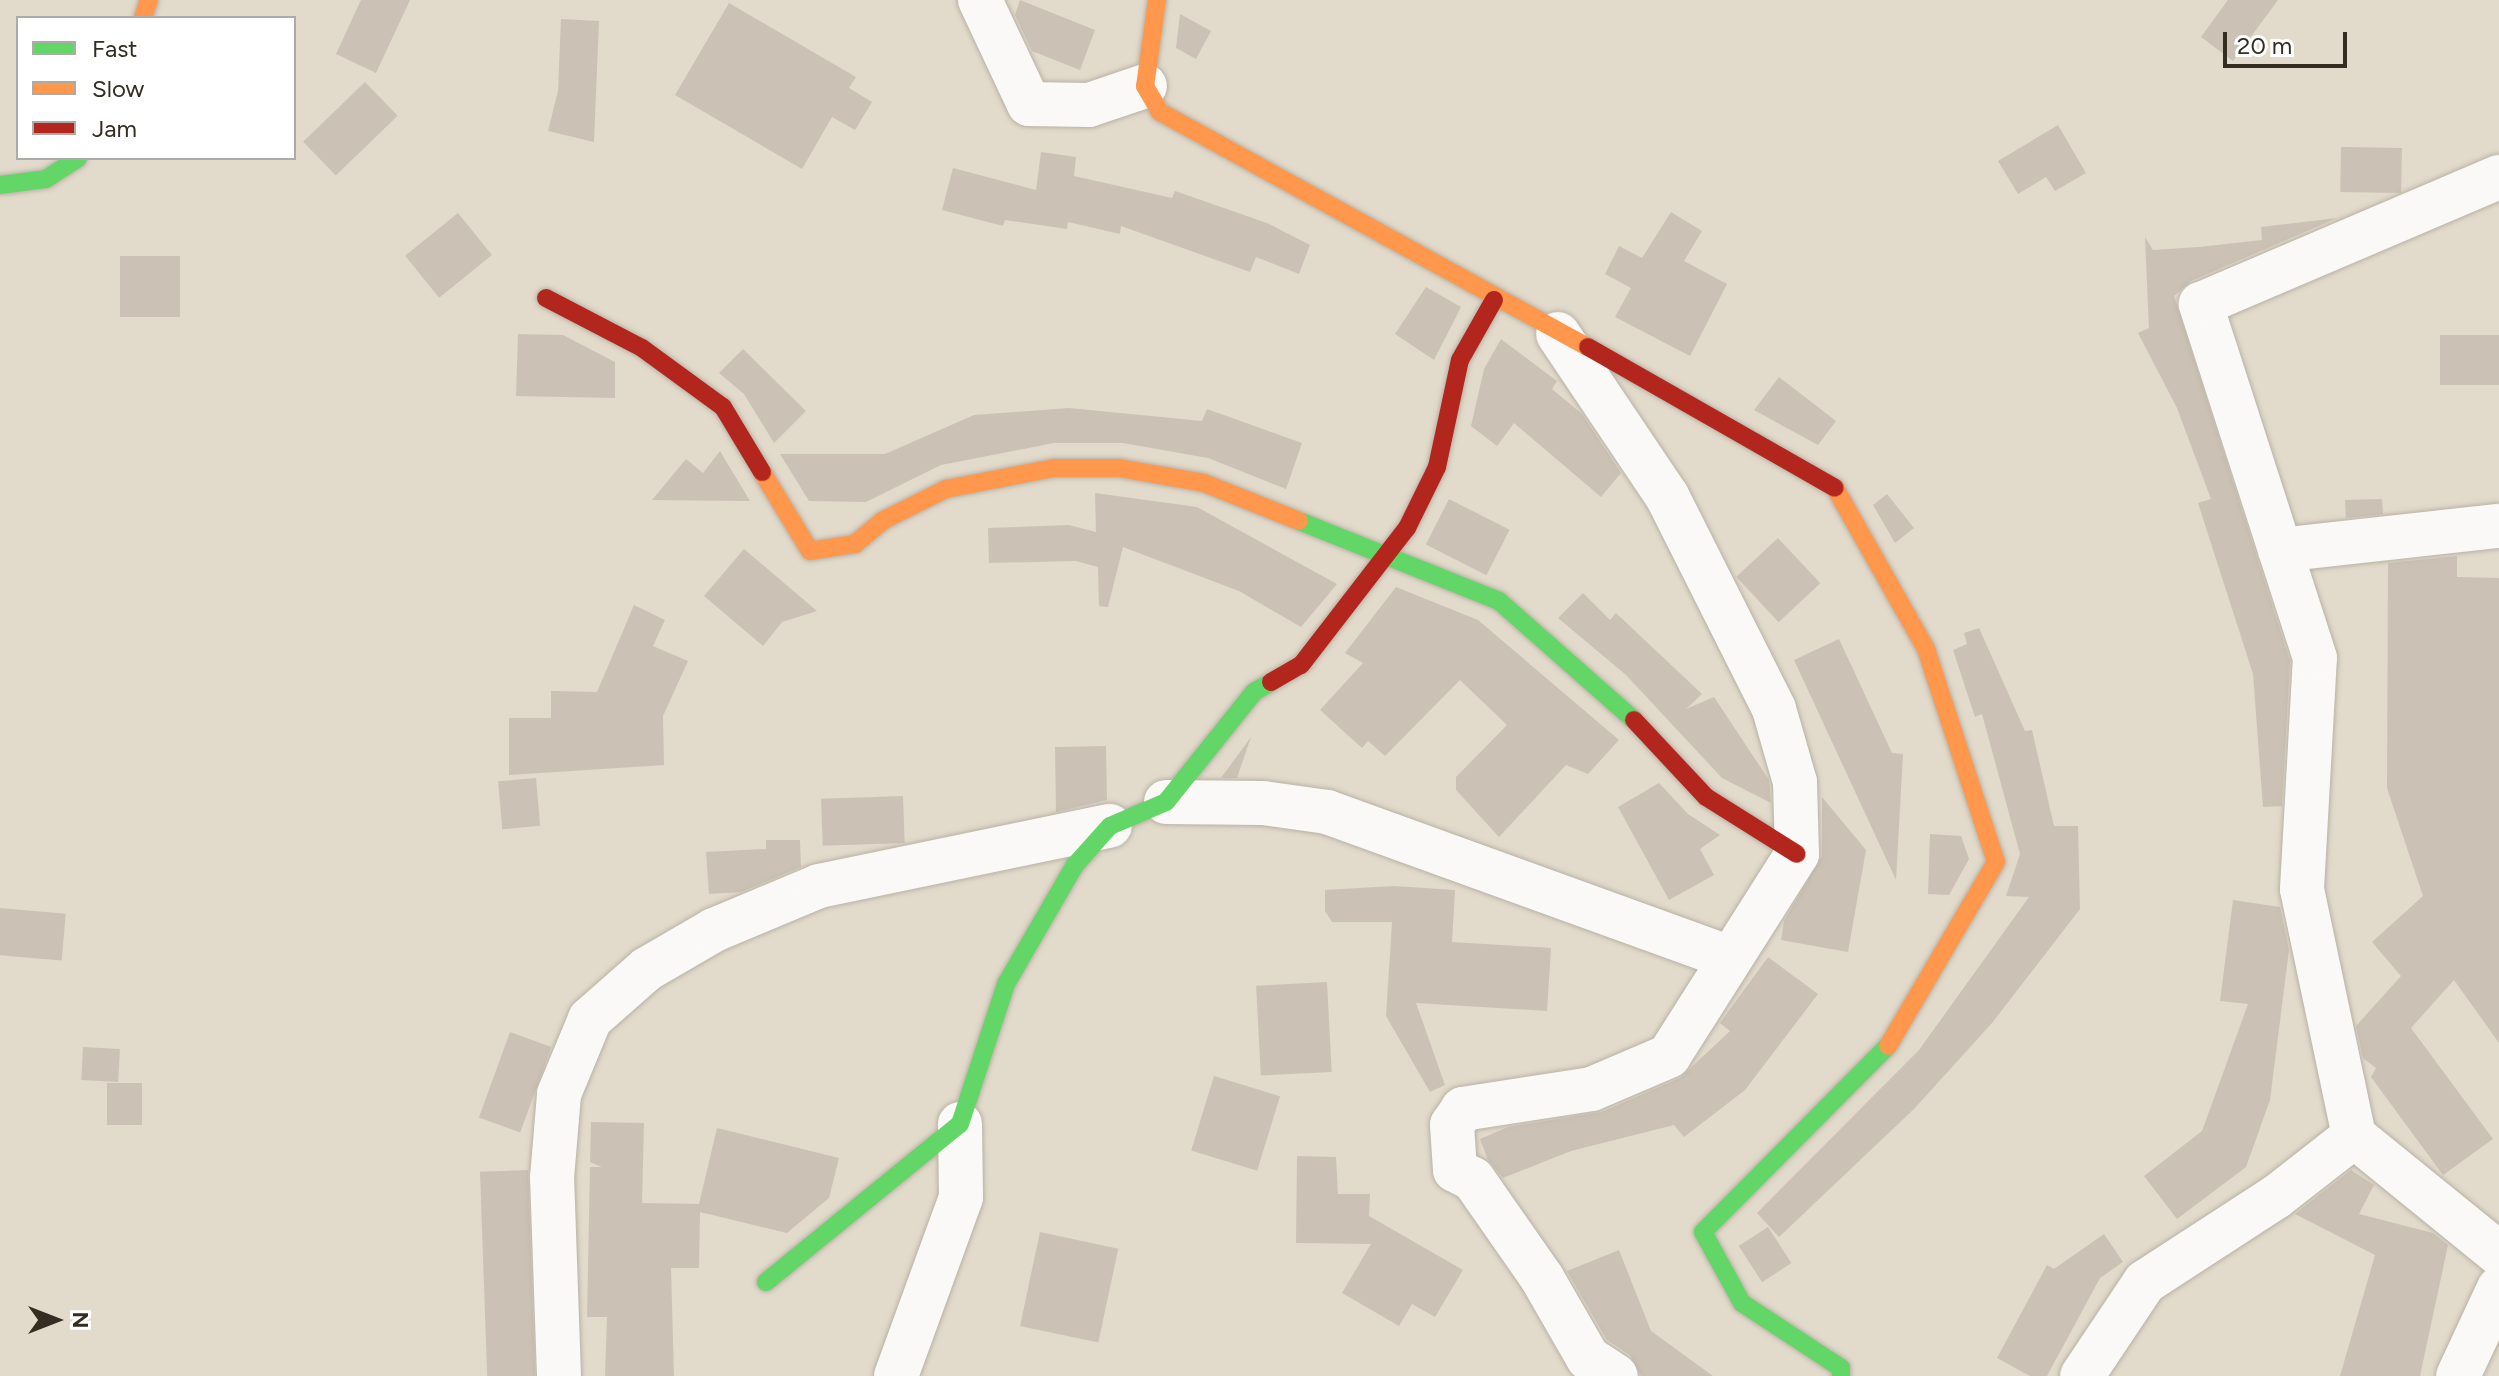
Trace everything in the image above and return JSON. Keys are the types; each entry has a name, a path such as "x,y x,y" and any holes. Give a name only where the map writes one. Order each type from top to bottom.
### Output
{"main road":[{"path":"1157,0 1145,86 1160,112 1494,300 1831,481 1926,649 1996,862 1901,1033 1703,1232 1742,1303 1841,1368 1841,1376"},
{"path":"0,185 46,179 75,160"},
{"path":"546,298 642,348 723,407 810,551 855,544 882,521 946,489 1054,468 1119,468 1204,483 1499,601 1608,692 1706,797 1797,854"},
{"path":"766,1282 960,1124 1006,984 1075,865 1110,826 1166,802 1254,692 1301,665 1385,556 1437,467 1460,360 1494,300"}],"street":[{"path":"980,0 1029,104 1089,105 1145,86"},
{"path":"2499,177 2201,304 2315,658 2302,889 2354,1136 2499,1254"},
{"path":"1558,334 1667,496 1774,709 1795,782 1797,854 1727,957 1669,1056 1592,1089 1463,1109 1452,1125 1455,1170 1473,1179 1542,1278 1588,1358 1616,1376"},
{"path":"2280,550 2499,526"},
{"path":"1166,802 1327,812 1645,922 1727,957"},
{"path":"559,1376 552,1178 559,1094 590,1019 660,961 714,930 819,886 1110,826"},
{"path":"896,1376 961,1197 960,1124"},
{"path":"2082,1376 2145,1282 2276,1197 2354,1136"},
{"path":"2458,1376 2499,1288"}],"building":[{"path":"361,0 410,0 376,73 336,54"},
{"path":"1020,0 1095,30 1080,70 1032,51 1015,15"},
{"path":"2228,0 2278,0 2233,61 2201,37"},
{"path":"729,3 856,77 849,88 872,102 855,130 832,117 802,169 675,95"},
{"path":"1180,14 1211,31 1196,59 1176,48"},
{"path":"561,19 599,21 594,142 548,131 558,91"},
{"path":"365,82 398,116 336,176 303,142"},
{"path":"2058,125 2086,173 2055,191 2046,177 2018,194 1998,161"},
{"path":"2341,147 2402,148 2401,193 2340,192"},
{"path":"1041,152 1076,157 1074,176 1172,198 1175,191 1267,223 1310,245 1299,274 1256,257 1250,272 1121,226 1120,234 1068,222 1067,229 1005,220 1003,226 942,210 953,168 1036,190"},
{"path":"1671,212 1702,231 1684,261 1727,284 1690,356 1615,317 1631,288 1605,274 1619,246 1642,258"},
{"path":"458,213 492,255 439,298 405,256"},
{"path":"2337,218 2191,281 2174,296 2290,661 2282,806 2263,807 2253,674 2198,503 2211,499 2177,408 2138,333 2149,328 2145,237 2153,250 2199,247 2262,240 2261,227"},
{"path":"120,256 180,256 180,317 120,317"},
{"path":"1426,287 1461,307 1434,360 1395,334"},
{"path":"518,334 563,335 615,362 615,398 516,396"},
{"path":"2440,335 2499,335 2499,385 2440,385"},
{"path":"1501,339 1557,381 1552,389 1582,414 1621,473 1601,497 1514,423 1497,446 1471,426 1484,369"},
{"path":"743,349 806,411 774,443 744,394 719,373"},
{"path":"1779,377 1836,421 1818,445 1754,410"},
{"path":"1069,408 1202,421 1207,409 1302,443 1286,489 1208,458 1123,443 1054,443 941,465 866,502 809,501 780,454 885,454 974,415"},
{"path":"720,451 750,501 652,500 686,459 703,473"},
{"path":"1095,493 1197,507 1337,584 1301,627 1239,591 1123,547 1108,607 1099,606 1098,567 1076,561 989,563 988,528 1069,525 1096,532"},
{"path":"1887,494 1914,528 1895,543 1873,505"},
{"path":"1449,499 1510,530 1486,575 1426,544"},
{"path":"2382,499 2383,514 2346,518 2345,500"},
{"path":"1778,538 1820,583 1779,622 1736,577"},
{"path":"744,549 817,611 782,622 763,646 704,596"},
{"path":"2457,556 2457,577 2499,578 2499,1043 2454,980 2411,1028 2493,1139 2443,1175 2371,1077 2376,1068 2363,1058 2356,1026 2401,976 2372,942 2423,896 2387,788 2388,563"},
{"path":"1396,587 1478,620 1619,740 1588,774 1566,765 1499,837 1456,790 1456,777 1507,725 1460,680 1385,756 1368,741 1362,748 1320,710 1363,663 1345,653"},
{"path":"1583,593 1610,620 1616,613 1702,694 1686,709 1714,697 1769,780 1771,803 1722,778 1626,675 1558,618"},
{"path":"634,605 665,620 653,646 688,661 663,716 664,765 509,775 509,718 551,718 551,691 597,692"},
{"path":"1979,628 2025,731 2032,730 2054,826 2078,826 2080,909 1992,1023 1914,1109 1779,1237 1757,1213 1919,1050 2029,897 2006,896 2020,854 1982,714 1975,717 1953,650 1967,644 1964,633"},
{"path":"1839,639 1892,753 1903,754 1896,880 1794,660"},
{"path":"1251,737 1237,778 1221,778"},
{"path":"1106,746 1107,800 1056,812 1055,747"},
{"path":"536,778 540,826 502,829 498,781"},
{"path":"1659,783 1688,814 1720,835 1700,849 1714,875 1669,900 1618,807"},
{"path":"903,796 905,843 823,846 821,799"},
{"path":"1822,797 1866,850 1848,952 1781,940 1784,921 1822,856"},
{"path":"1930,834 1961,836 1969,859 1949,895 1928,894"},
{"path":"766,840 800,840 801,867 741,892 709,894 706,852 766,849"},
{"path":"1394,886 1455,890 1452,942 1551,948 1547,1011 1416,1003 1445,1085 1430,1092 1386,1016 1392,922 1332,922 1325,911 1325,890"},
{"path":"2233,900 2280,907 2289,950 2270,1100 2246,1167 2177,1219 2144,1176 2202,1131 2248,1004 2220,1001"},
{"path":"0,908 66,914 62,961 0,955"},
{"path":"1768,957 1818,994 1745,1090 1684,1137 1674,1125 1571,1151 1503,1178 1488,1160 1480,1139 1508,1127 1602,1112 1680,1078 1730,1031 1720,1023"},
{"path":"1327,982 1332,1072 1261,1076 1256,986"},
{"path":"510,1032 551,1047 520,1133 479,1118"},
{"path":"83,1047 120,1049 118,1082 81,1080"},
{"path":"1214,1076 1280,1096 1257,1171 1191,1151"},
{"path":"107,1083 142,1083 142,1125 107,1125"},
{"path":"591,1122 644,1123 642,1203 699,1204 717,1128 839,1158 829,1198 787,1233 700,1212 699,1268 671,1268 674,1376 605,1376 607,1317 587,1317 590,1167 602,1167 590,1162"},
{"path":"1297,1156 1336,1157 1338,1194 1370,1194 1369,1216 1463,1270 1435,1317 1412,1304 1399,1326 1342,1293 1371,1244 1296,1243"},
{"path":"528,1170 535,1376 487,1376 480,1172"},
{"path":"2351,1170 2374,1185 2359,1214 2433,1233 2448,1245 2420,1376 2340,1376 2375,1255 2295,1214"},
{"path":"1768,1227 1791,1263 1762,1282 1739,1246"},
{"path":"1040,1232 1118,1249 1098,1343 1020,1326"},
{"path":"2104,1234 2123,1262 2100,1278 2047,1376 2030,1376 1997,1358 2047,1265 2054,1269"},
{"path":"1619,1250 1651,1331 1713,1376 1641,1376 1630,1355 1607,1340 1567,1271"}],"traffic: fast":[{"path":"0,185 46,179 75,160"},
{"path":"1299,521 1499,601 1634,720"},
{"path":"766,1282 960,1124 1006,984 1075,865 1110,826 1166,802 1254,692 1271,682"},
{"path":"1841,1376 1841,1368 1742,1303 1703,1232 1888,1046"}],"traffic: slow":[{"path":"144,16 149,0"},
{"path":"1157,0 1145,86 1160,112 1588,347"},
{"path":"762,472 810,551 855,544 882,521 946,489 1054,468 1119,468 1204,483 1299,521"},
{"path":"1835,488 1926,649 1996,862 1888,1046"}],"traffic: jam":[{"path":"546,298 642,348 723,407 762,472"},
{"path":"1271,682 1301,665 1407,528 1437,467 1460,360 1494,300"},
{"path":"1588,347 1835,488"},
{"path":"1634,720 1706,797 1797,854"}]}
